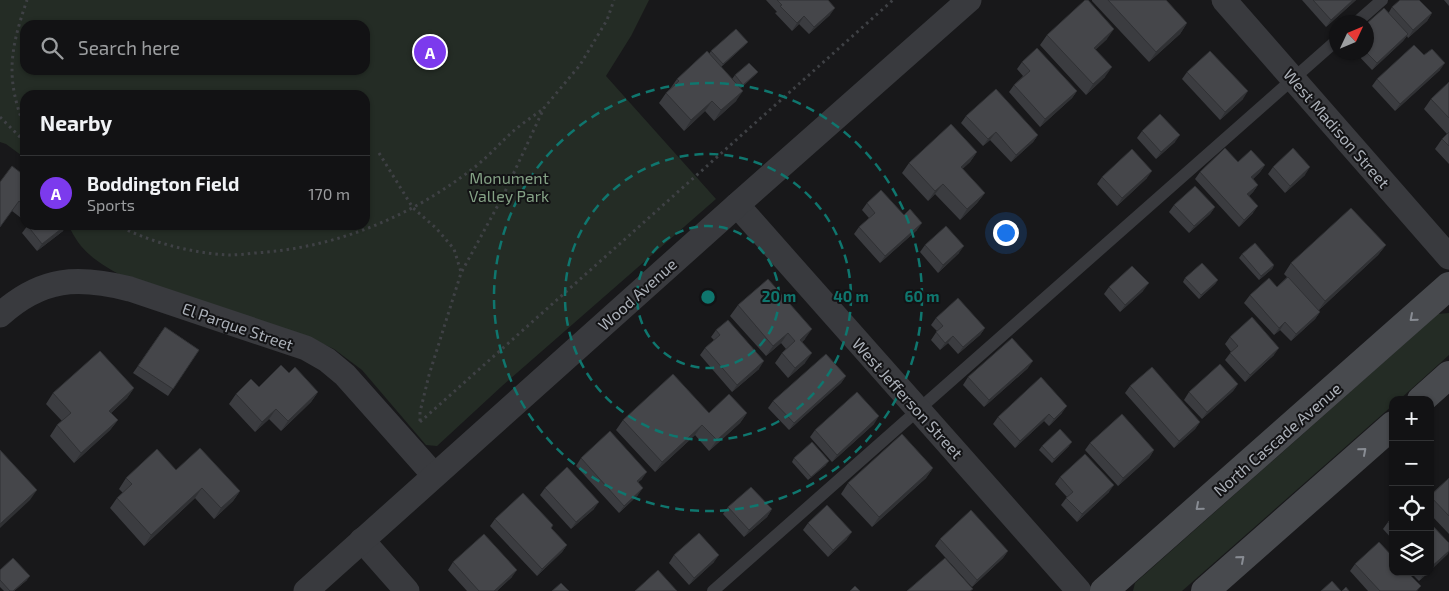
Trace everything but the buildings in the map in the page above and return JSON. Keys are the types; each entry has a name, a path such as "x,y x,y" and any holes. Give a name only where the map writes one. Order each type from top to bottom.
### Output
{"main road":[{"name":"North Cascade Avenue","path":"1104,591 1449,286"},
{"path":"1425,396 1449,375"},
{"path":"1205,591 1389,429"}],"street":[{"name":"Wood Avenue","path":"306,591 969,0"},
{"name":"West Madison Street","path":"1224,0 1449,257"},
{"name":"West Jefferson Street","path":"737,205 1080,591"},
{"name":"El Parque Street","path":"0,315 27,296 51,285 74,280 104,283 130,289 306,348 327,360 411,430 434,475"},
{"path":"362,540 407,591"}],"lane":[{"path":"1365,15 1382,0"},
{"path":"714,591 1329,47"}],"path":[{"path":"20,20 26,0"},
{"path":"370,226 413,208 472,170 512,132 544,108 585,57 607,20 614,0"},
{"path":"411,430 894,0"},
{"path":"20,22 14,43 11,76 20,115"},
{"path":"411,430 420,412 429,375 461,273 503,196 544,108"},
{"path":"0,117 20,137"},
{"path":"379,153 413,208 436,228 454,250 461,273"},
{"path":"126,230 165,245 229,255 303,248 339,239 360,230"}],"green space":[{"name":"Monument Valley Park","path":"0,0 649,0 631,36 606,76 716,199 502,386 437,446 426,445 362,370 334,349 312,339 127,278 91,256 79,244 71,230 370,230 370,90 20,90 20,154 0,142"},
{"path":"1449,313 1449,355 1403,396 1389,396 1389,409 1182,591 1133,591 1135,583 1438,314"}],"place":[{"name":"Boddington Field","path":"430,52"}]}
